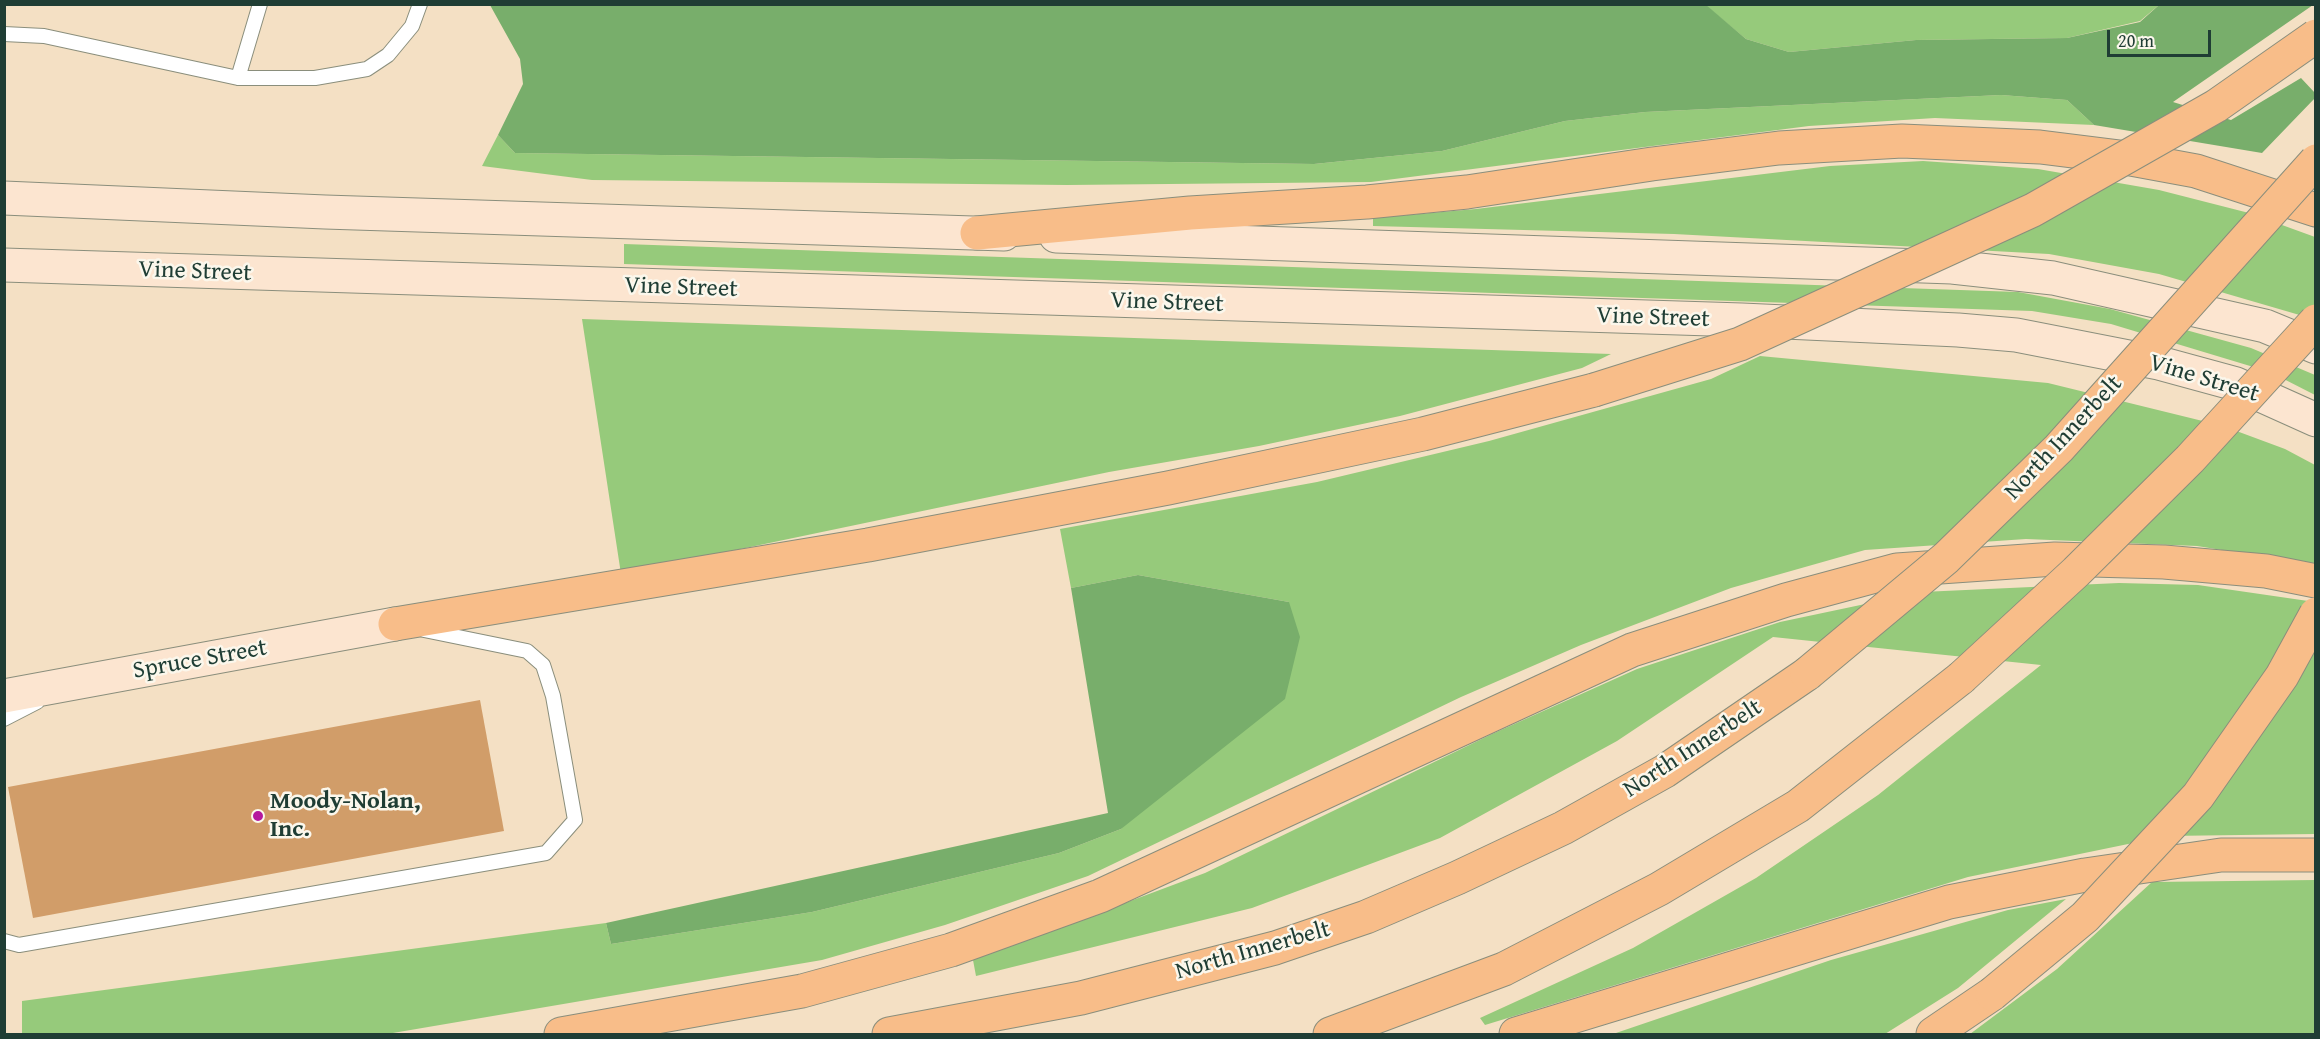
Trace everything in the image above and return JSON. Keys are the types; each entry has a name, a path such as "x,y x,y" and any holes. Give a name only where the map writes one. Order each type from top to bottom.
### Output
{"highway":[{"path":"395,624 868,545 1168,488 1423,434 1594,390 1740,344 2033,210 2216,106 2316,36"},
{"path":"977,233 1190,213 1367,202 1467,192 1779,148 1902,141 2040,147 2120,157 2196,171 2316,210"},
{"name":"North Innerbelt","path":"889,1035 1081,998 1275,948 1366,917 1457,878 1563,828 1665,771 1807,674 1946,558 2059,448 2316,161"},
{"path":"1330,1035 1504,969 1659,889 1798,807 1960,678 2076,572 2190,459 2316,321"},
{"path":"561,1035 802,991 951,950 1100,896 1632,650 1785,600 1897,570 2055,559 2142,561 2266,571 2316,581"},
{"path":"1933,1035 1992,994 2085,917 2198,796 2283,676 2316,614"},
{"path":"1516,1035 1948,902 2085,875 2221,855 2316,855"}],"street":[{"path":"4,198 325,212 1952,267 2053,278 2265,326 2316,347"},
{"name":"Vine Street","path":"4,265 1742,320 1958,330 2016,334 2159,363 2236,384 2316,420"},
{"name":"Spruce Street","path":"4,696 395,624"}],"lane":[{"path":"238,78 260,4"},
{"path":"4,34 44,36 238,78 315,78 367,69 388,55 412,26 420,4"},
{"path":"4,941 19,945 546,853 575,820 553,696 543,664 527,651 395,624"},
{"path":"4,719 74,683"}],"green space":[{"path":"1705,4 1746,39 1789,52 1916,40 2067,38 2140,22 2159,5 2313,5 2173,102 2231,120 2301,78 2315,93 2315,98 2262,153 2094,125 2067,100 2001,95 1645,112 1565,121 1442,151 1314,164 515,153 498,135 523,84 520,59 490,5"},
{"path":"1705,5 2159,5 2140,21 2067,38 1916,40 1789,52 1746,39"},
{"path":"2001,95 2067,100 2094,125 1935,118 1809,126 1371,182 1067,185 592,180 482,166 498,135 515,153 1314,164 1442,151 1565,121 1645,112"},
{"path":"1923,161 2038,169 2159,190 2249,213 2315,237 2315,322 2303,316 2159,274 2049,254 1674,234 1373,226 1373,218 1476,209 1830,166"},
{"path":"624,244 2018,292 2110,309 2251,348 2315,375 2315,395 2270,372 2111,324 2032,311 624,264"},
{"path":"582,319 1611,354 1582,368 1400,416 1259,446 1109,472 621,574"},
{"path":"1760,356 2048,383 2223,426 2285,449 2315,465 2315,565 2197,546 2026,539 1865,550 1731,588 1581,645 1461,697 1088,876 945,925 822,960 387,1034 22,1034 22,1001 606,923 611,944 812,912 1059,853 1121,829 1289,602 1138,575 1071,588 1060,529 1317,482 1489,441 1711,379"},
{"path":"1138,575 1289,602 1300,637 1285,699 1121,829 1059,853 812,912 611,944 606,923 1108,813 1071,588"},
{"path":"2119,583 2198,585 2315,602 2315,834 2167,836 1968,877 1485,1025 1480,1018 1633,948 1756,878 1878,795 2041,665 1773,637 1617,741 1440,838 1252,908 976,976 973,960 1205,873 1492,734 1637,669 1780,622 1922,592"},
{"path":"2315,880 2315,1034 1970,1034 2057,969 2152,882"},
{"path":"2066,899 1958,988 1885,1034 1613,1034 1831,960 2008,910"}],"building":[{"path":"480,700 504,831 33,918 8,787"}],"place":[{"name":"Moody-Nolan, Inc.","path":"258,816"}]}
